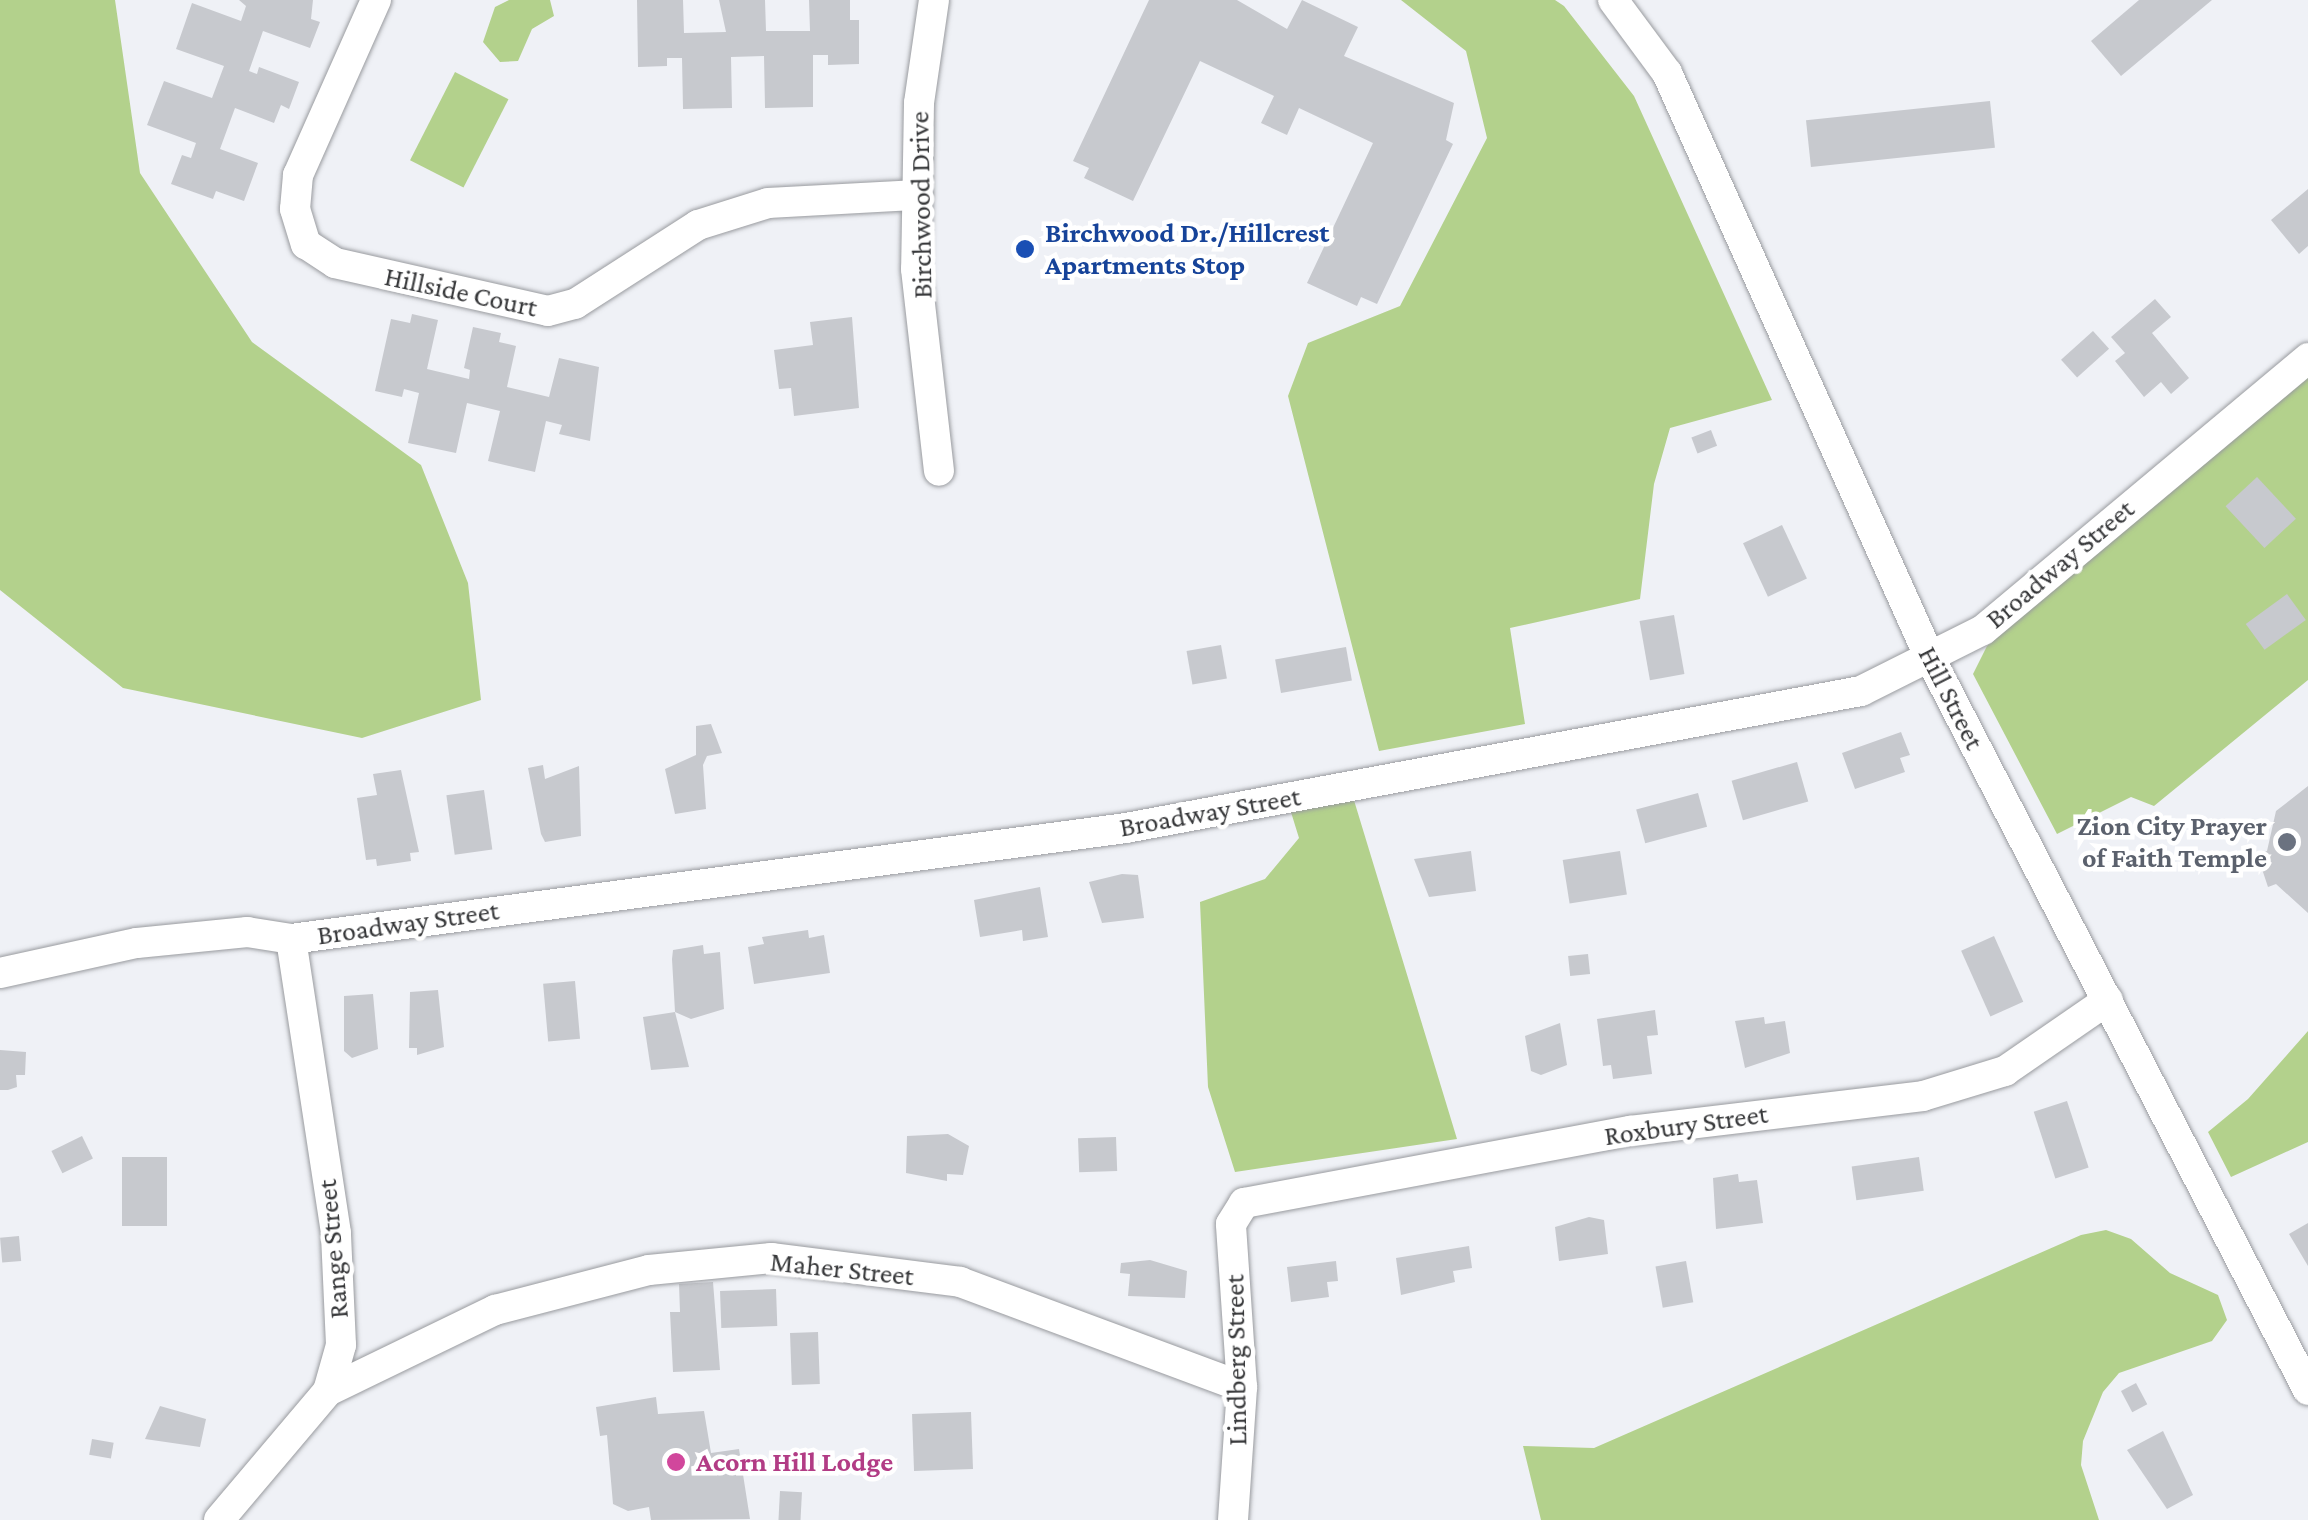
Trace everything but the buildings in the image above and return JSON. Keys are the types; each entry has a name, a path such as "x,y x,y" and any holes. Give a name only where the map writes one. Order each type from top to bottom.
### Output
{"street":[{"name":"Hillside Court","path":"376,0 298,175 295,209 306,244 335,264 548,311 575,304 656,246 716,219 768,204 918,195"},
{"name":"Birchwood Drive","path":"934,0 919,104 916,269 940,471"},
{"name":"Hill Street","path":"1613,0 1667,72 1929,656 2308,1390"},
{"name":"Broadway Street","path":"0,973 137,943 248,932 290,938 1126,828 1861,691 1983,630 2308,358"},
{"name":"Range Street","path":"219,1520 328,1391 341,1345 336,1233 290,938"},
{"name":"Roxbury Street","path":"1244,1203 1630,1130 1922,1096 2004,1071 2108,1000"},
{"name":"Lindberg Street","path":"1234,1520 1242,1387 1230,1224 1244,1203"},
{"name":"Maher Street","path":"328,1391 495,1310 649,1270 771,1258 960,1282 1242,1387"}],"green space":[{"path":"0,0 115,0 140,173 252,342 421,465 468,583 481,700 362,738 123,688 0,590"},
{"path":"509,0 550,0 554,16 532,29 518,61 500,62 483,42 495,7"},
{"path":"1401,0 1555,0 1564,6 1634,96 1772,400 1670,428 1654,484 1640,599 1510,628 1525,724 1379,751 1288,396 1308,343 1400,306 1487,138 1466,51"},
{"path":"455,72 508,99 464,187 410,160"},
{"path":"2308,377 2308,680 2154,806 2131,797 2057,834 1973,674 1987,646"},
{"path":"1353,797 1457,1139 1235,1172 1208,1087 1200,902 1265,879 1299,838 1290,809"},
{"path":"2308,1031 2308,1142 2231,1177 2208,1132 2248,1099"},
{"path":"2106,1230 2131,1239 2170,1273 2218,1295 2227,1320 2212,1341 2119,1373 2103,1392 2083,1441 2081,1465 2099,1520 1541,1520 1523,1446 1594,1448 2081,1235"}],"place":[{"name":"Birchwood Dr./Hillcrest Apartments Stop","path":"1025,249"},
{"name":"Zion City Prayer of Faith Temple","path":"2287,842"},
{"name":"Acorn Hill Lodge","path":"676,1462"}]}
